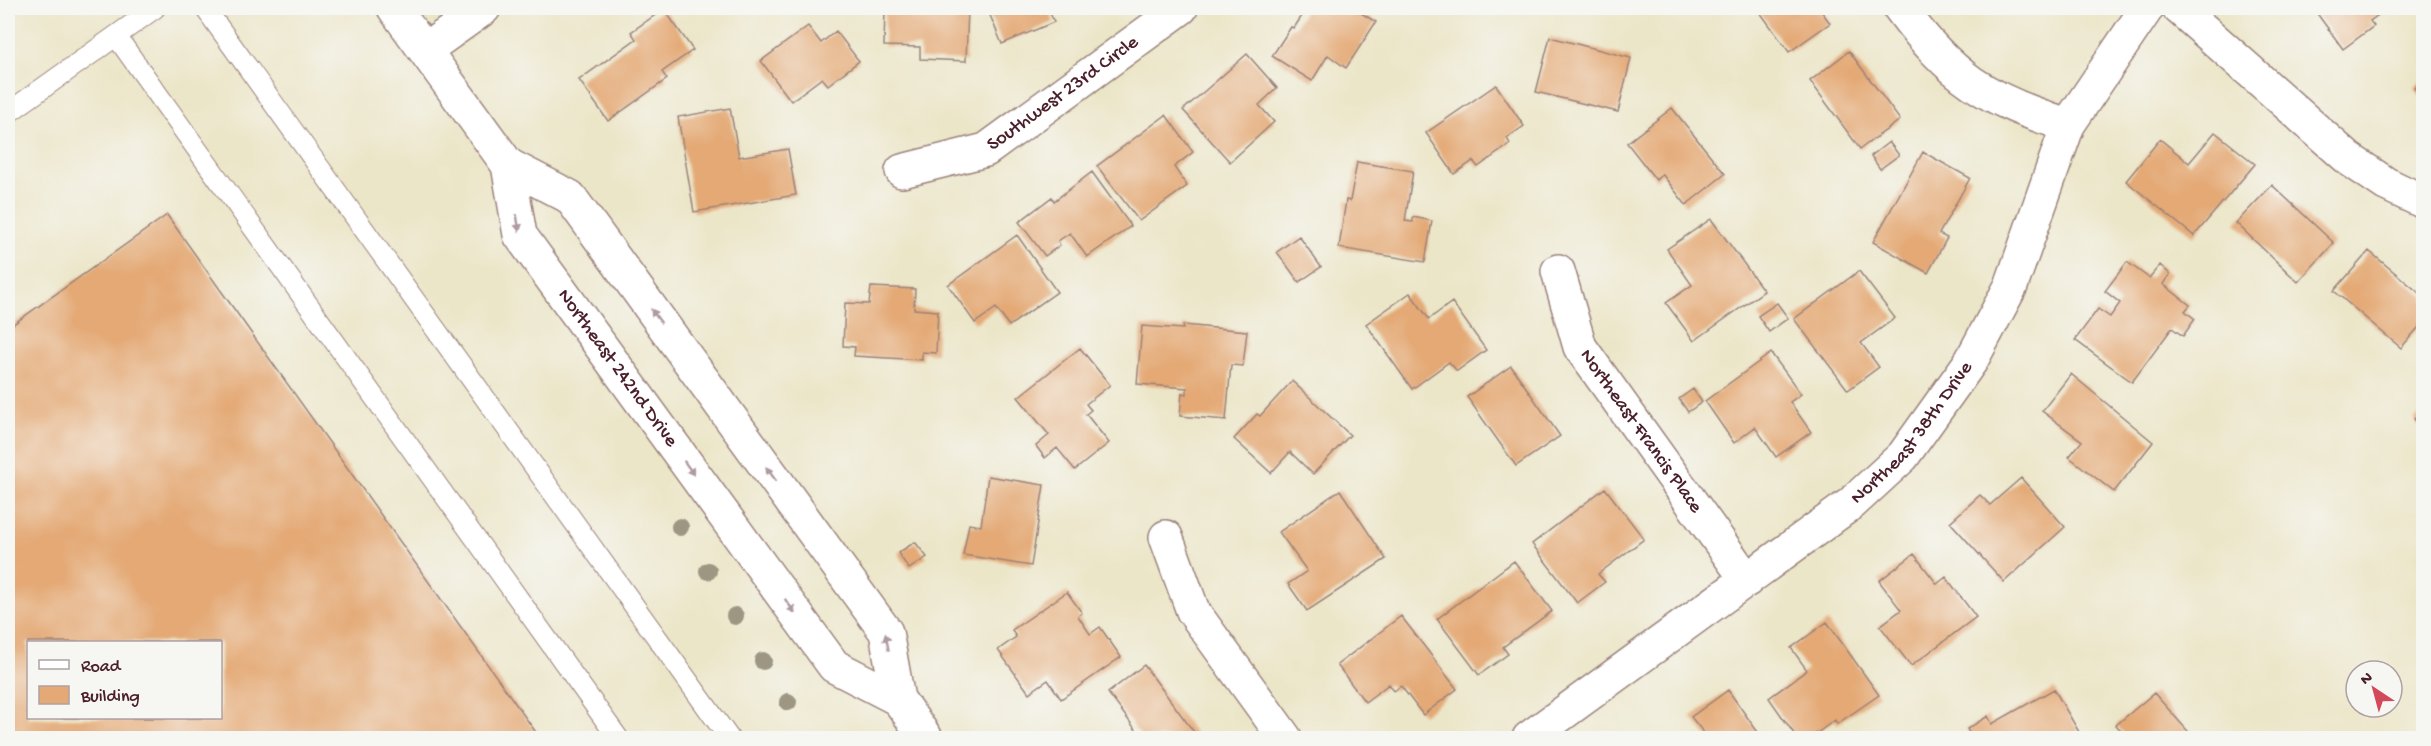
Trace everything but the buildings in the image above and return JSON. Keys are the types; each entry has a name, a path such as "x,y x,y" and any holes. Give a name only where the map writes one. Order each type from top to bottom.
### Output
{"main road":[{"name":"Northeast 242nd Drive","path":"394,8 508,165 520,235 834,666 897,699"},
{"path":"425,50 484,8"},
{"name":"Southwest 23rd Circle","path":"902,171 986,150 1181,8"},
{"path":"1900,8 1927,44 1955,72 1989,94 2025,112 2068,125"},
{"name":"Northeast 38th Drive","path":"1529,738 1852,503 1903,456 1971,361 2011,286 2068,125 2147,8"},
{"path":"2179,8 2349,159 2386,184 2424,202"},
{"name":"Northeast 242nd Drive","path":"508,165 570,196 886,632 897,699"},
{"name":"Northeast Francis Place","path":"1558,271 1580,347 1747,580"},
{"path":"1166,537 1193,611 1285,738"},
{"path":"897,699 926,738"}],"lane":[{"path":"8,113 155,8"},
{"path":"205,8 729,738"},
{"path":"116,36 618,738"}]}
